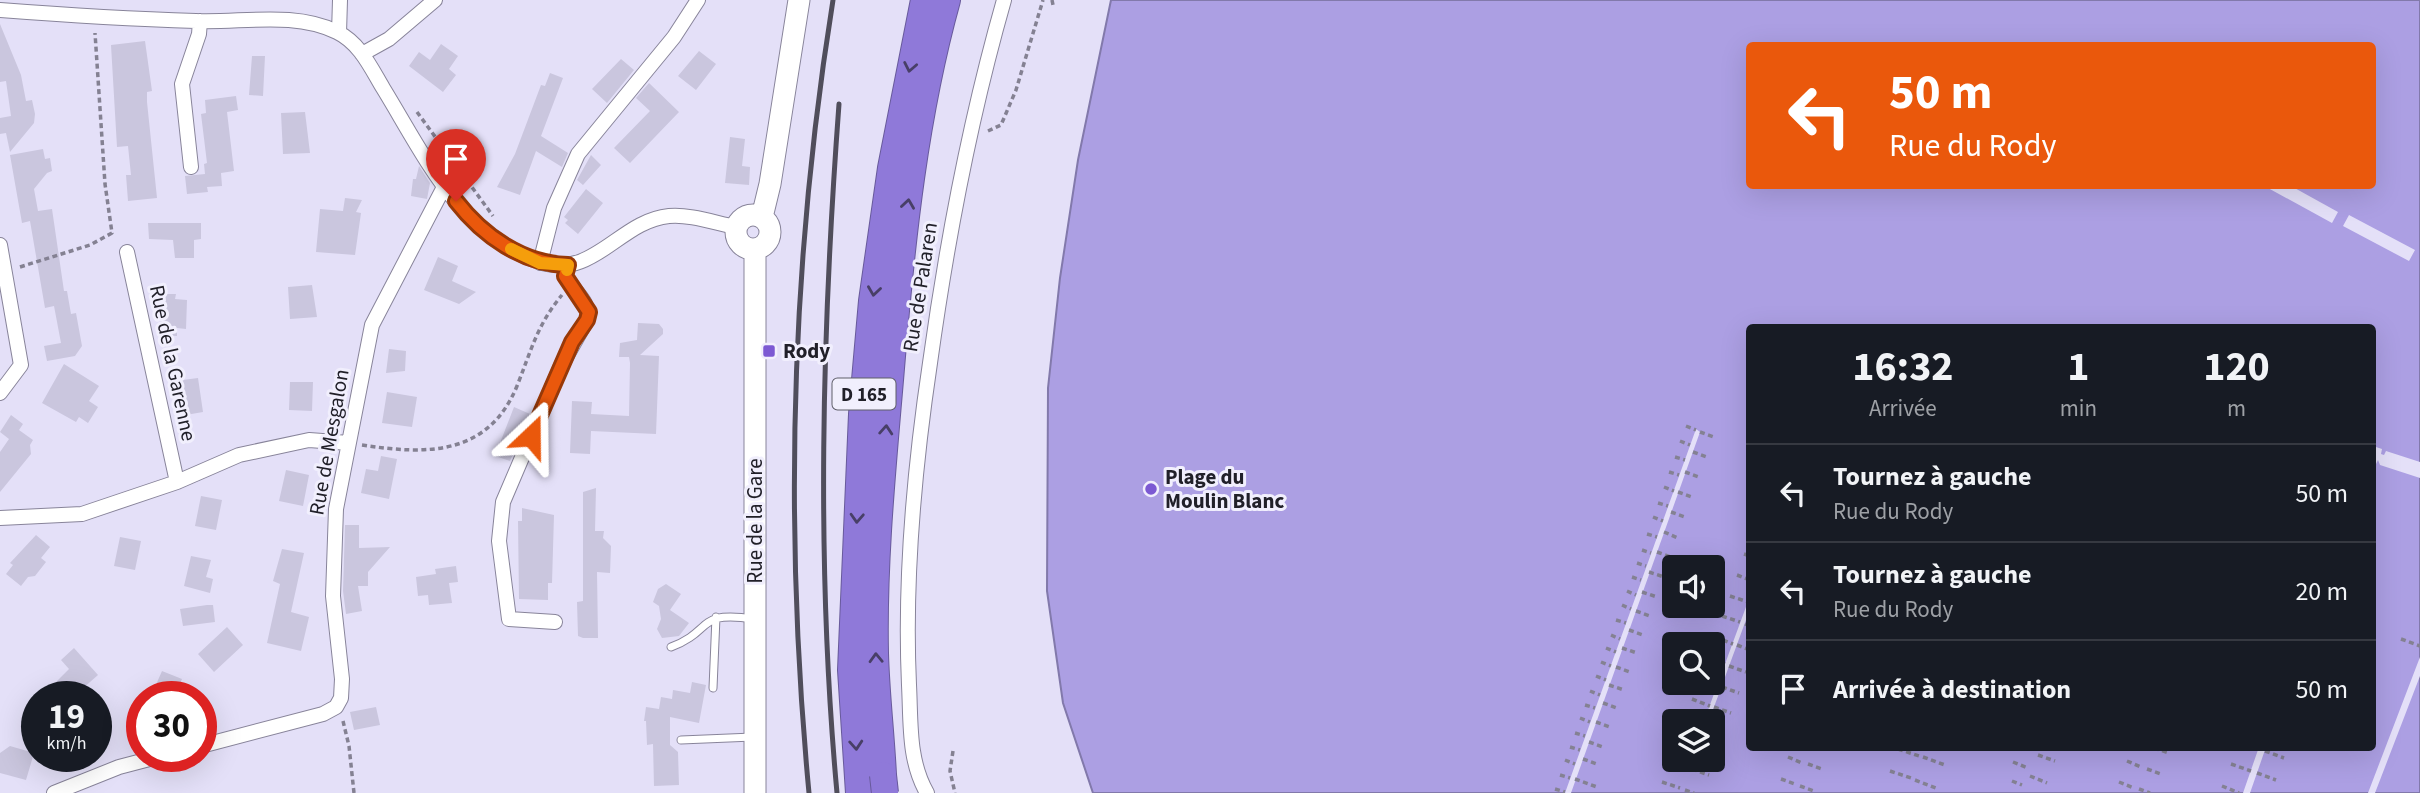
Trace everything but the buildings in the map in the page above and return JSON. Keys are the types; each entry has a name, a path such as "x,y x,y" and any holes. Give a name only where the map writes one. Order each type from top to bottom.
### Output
{"highway":[{"name":"D 165","path":"859,793 851,670 862,414 872,301 891,168 924,0"},
{"name":"D 165","path":"884,784 875,652 887,409 899,272 916,145 947,0"}],"main road":[{"name":"Rue de la Gare","path":"755,793 755,249 762,247 769,239 768,223 762,217 770,184 799,0"},
{"path":"755,249 739,244 736,227 747,216 762,217"}],"street":[{"path":"339,33 340,0"},
{"path":"362,54 389,39 435,0"},
{"path":"540,263 554,208 578,154 674,37 698,0"},
{"name":"Rue de Palaren","path":"927,793 913,755 908,663 909,547 921,425 936,318 967,142 1004,0"},
{"path":"0,10 200,21 289,20 317,24 339,33 362,54 444,187 467,216 514,251 540,263 568,265 587,261 640,225 668,216 736,227"},
{"path":"191,167 182,84 199,34 200,21"},
{"name":"Rue de Mesgalon","path":"336,707 341,698 342,679 333,596 336,509 372,326 444,187"},
{"path":"0,245 21,365 0,393"},
{"name":"Rue de la Garenne","path":"127,252 177,482"},
{"path":"555,622 509,619 499,519 561,366 587,320 589,312 585,301 570,286 565,276 568,265"},
{"name":"Rue de la Garenne","path":"0,518 82,514 177,482 239,455 309,440 349,443"},
{"path":"217,742 323,714 336,707"},
{"path":"54,793 126,765"}],"lane":[{"path":"671,647 688,640 709,619 726,615 756,620"},
{"path":"713,688 716,617"},
{"path":"681,740 756,737"}],"path":[{"path":"967,142 1001,125 1016,90 1043,0"},
{"path":"4,271 90,245 112,233 105,184 95,36"},
{"path":"411,103 495,218"},
{"path":"349,443 407,452 452,447 477,437 499,419 515,389 544,316 570,286"},
{"path":"1685,426 1714,437"},
{"path":"1680,441 1690,445"},
{"path":"1692,452 1707,457"},
{"path":"1675,457 1685,460"},
{"path":"1669,472 1679,475"},
{"path":"1685,472 1699,477"},
{"path":"1664,487 1692,497"},
{"path":"1658,503 1668,506"},
{"path":"1671,512 1685,517"},
{"path":"1653,517 1663,521"},
{"path":"1664,533 1678,538"},
{"path":"1647,534 1657,537"},
{"path":"1642,550 1662,555"},
{"path":"1637,563 1646,566"},
{"path":"1650,572 1662,576"},
{"path":"1737,575 1746,578"},
{"path":"1632,577 1642,580"},
{"path":"1627,591 1636,594"},
{"path":"1642,592 1657,597"},
{"path":"1730,596 1746,601"},
{"path":"1622,606 1650,617"},
{"path":"1725,617 1745,624"},
{"path":"1616,620 1626,623"},
{"path":"1629,630 1643,635"},
{"path":"1611,635 1620,639"},
{"path":"2401,639 2420,646"},
{"path":"1725,640 1746,648"},
{"path":"1606,648 1616,652"},
{"path":"1622,648 1637,653"},
{"path":"1601,662 1630,672"},
{"path":"1725,664 1746,672"},
{"path":"1595,676 1606,680"},
{"path":"1609,685 1624,690"},
{"path":"1725,688 1739,693"},
{"path":"1590,691 1600,695"},
{"path":"1692,699 1731,713"},
{"path":"1603,703 1617,708"},
{"path":"1585,705 1595,708"},
{"path":"336,707 342,717 349,746 354,793"},
{"path":"1580,718 1610,727"},
{"path":"1575,733 1585,736"},
{"path":"1589,742 1603,747"},
{"path":"1570,747 1580,750"},
{"path":"953,751 950,771 956,793"},
{"path":"1904,751 1945,765"},
{"path":"2162,751 2168,753"},
{"path":"2265,751 2284,758"},
{"path":"2038,755 2055,761"},
{"path":"1788,757 1822,769"},
{"path":"1583,759 1597,764"},
{"path":"1565,760 1575,764"},
{"path":"2127,761 2161,774"},
{"path":"2013,762 2028,768"},
{"path":"2231,764 2251,771"},
{"path":"1890,771 1936,788"},
{"path":"1701,772 1709,775"},
{"path":"2257,773 2276,780"},
{"path":"1560,775 1597,787"},
{"path":"2030,776 2047,783"},
{"path":"1781,779 1814,791"},
{"path":"2012,781 2022,785"},
{"path":"1662,782 1694,793"},
{"path":"2119,782 2150,793"},
{"path":"2222,786 2239,793"},
{"path":"1555,789 1565,792"}],"shaded area":[{"path":"1111,0 2420,0 2420,793 1093,793 1063,703 1047,591 1048,388 1060,278 1078,160"}],"pier":[{"path":"2270,189 2296,189 2338,212 2332,223"},
{"path":"2349,215 2415,250 2409,261 2343,226"},
{"path":"1696,429 1700,432 1571,793 1565,793"},
{"path":"2376,447 2382,449 2381,454 2384,455 2386,451 2420,462 2420,478 2380,465 2378,460 2376,464"},
{"path":"1746,607 1746,620 1725,677 1725,664"},
{"path":"2420,657 2420,676 2375,793 2368,793"},
{"path":"1714,695 1719,695 1713,709 1708,709"},
{"path":"2258,751 2265,751 2250,793 2243,793"}],"railway":[{"path":"809,793 796,594 796,395 808,197 833,0"},
{"path":"837,793 826,621 824,448 825,362 839,104"}],"slow traffic":[{"path":"511,249 540,263 568,265 567,270"}],"place":[{"name":"Rody","path":"769,351"},
{"name":"Plage du Moulin Blanc","path":"1151,489"}],"route":[{"path":"456,201 467,216 514,251 540,263 568,265 565,276 570,286 585,301 589,312 587,320 572,342 531,436"}]}
